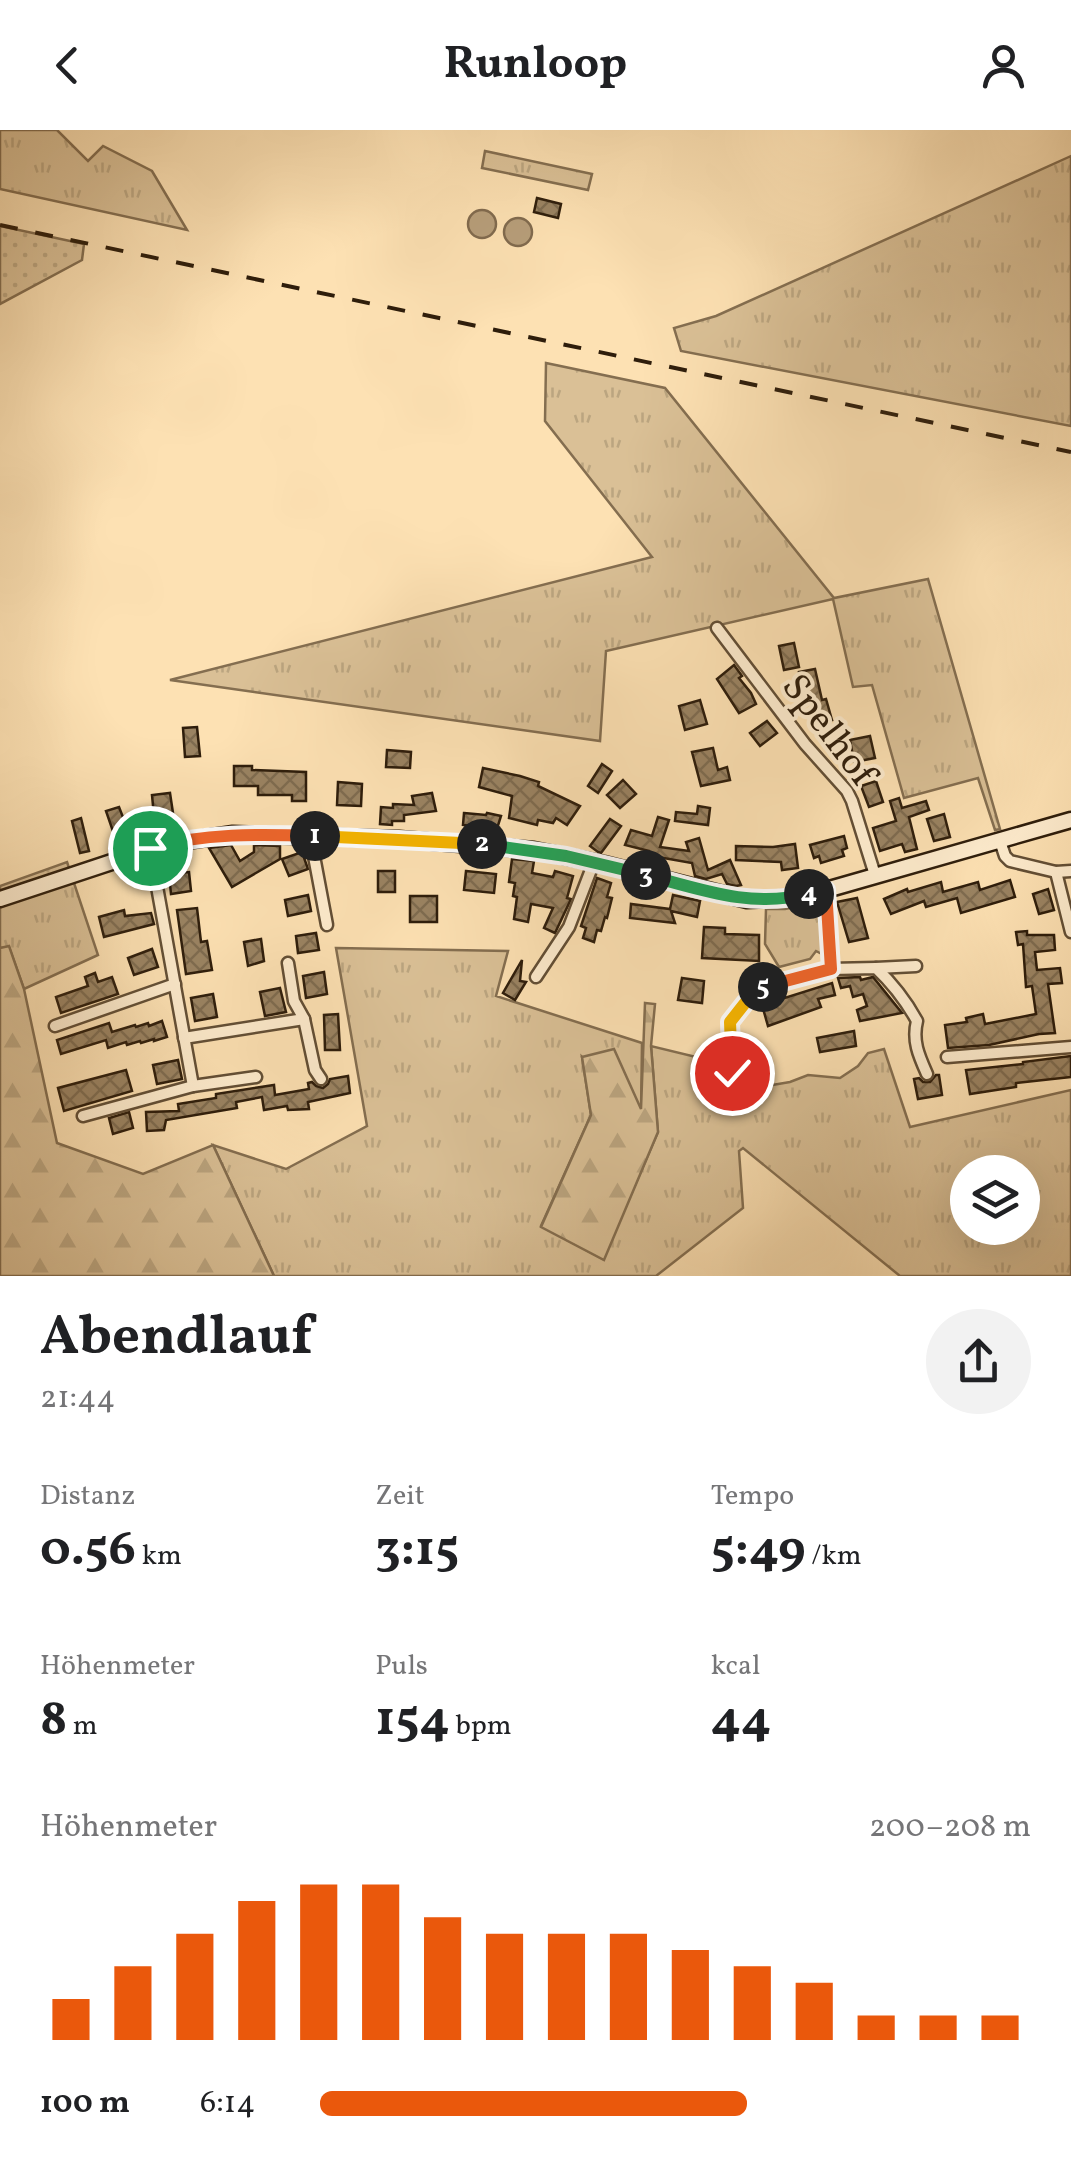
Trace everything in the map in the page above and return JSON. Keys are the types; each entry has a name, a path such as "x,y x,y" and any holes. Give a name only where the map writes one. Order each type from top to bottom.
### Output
{"main road":[{"path":"0,899 150,848 233,834 488,844 594,862 747,900 790,898 1071,820"}],"street":[{"name":"Spelhof","path":"717,628 846,791 875,875"},
{"path":"310,836 327,925"},
{"path":"1000,841 1010,862 1056,872 1071,871"},
{"path":"150,848 193,1086"},
{"path":"536,978 569,927 594,862"},
{"path":"1056,872 1071,932"},
{"path":"826,890 831,969"},
{"path":"288,963 294,1001 304,1019 315,1070 321,1079"},
{"path":"732,1073 730,1022 764,986 831,969 916,966"},
{"path":"876,968 906,1001 917,1021 916,1048 927,1074"},
{"path":"54,1026 175,984"},
{"path":"184,1038 304,1019"},
{"path":"948,1058 1071,1046"},
{"path":"83,1116 193,1086 256,1077"}],"green space":[{"path":"0,130 57,130 88,161 103,146 152,171 187,230 0,189"},
{"path":"485,151 592,174 588,190 482,168"},
{"path":"1071,156 1071,426 681,351 674,328 716,316"},
{"path":"0,226 84,244 82,260 0,304"},
{"path":"546,363 665,388 834,598 928,579 1000,829 995,830 978,778 904,798 872,685 853,687 833,599 606,651 600,741 170,680 652,557 545,421"},
{"path":"67,862 98,955 24,989 9,947 0,948 0,886"},
{"path":"823,901 827,945 822,954 816,951 810,959 779,967 765,944 766,909"},
{"path":"9,946 24,989 57,1143 143,1174 213,1145 274,1276 0,1276 0,948"},
{"path":"336,948 508,951 496,996 642,1043 641,1112 582,1057 591,1115 541,1226 603,1259 658,1132 651,1046 725,1064 726,1083 755,1088 808,1075 840,1078 858,1066 868,1053 884,1049 910,1127 1071,1090 1071,1276 900,1276 743,1148 739,1151 743,1208 656,1276 274,1276 213,1145 286,1169 367,1126"},
{"path":"645,1003 655,1004 651,1046 658,1132 604,1260 541,1227 591,1115 582,1057 614,1049 641,1109"}],"shaded area":[{"path":"482,210 492,214 496,224 492,234 482,238 472,234 468,224 472,214"},
{"path":"518,218 528,222 532,232 528,242 518,246 508,242 504,232 508,222"}],"building":[{"path":"537,198 561,204 558,218 534,212"},
{"path":"794,643 799,667 784,670 779,646"},
{"path":"734,665 756,704 739,713 717,679"},
{"path":"815,669 822,700 826,699 832,720 816,724 799,672"},
{"path":"700,700 707,724 685,730 679,706"},
{"path":"767,721 777,733 760,746 750,733"},
{"path":"197,727 200,756 185,757 183,728"},
{"path":"870,736 875,758 854,762 850,740"},
{"path":"713,748 718,770 727,767 730,780 701,786 692,752"},
{"path":"387,750 411,752 410,768 386,767"},
{"path":"602,764 612,771 598,793 588,786"},
{"path":"234,766 306,772 306,801 292,801 292,795 258,795 258,786 234,786"},
{"path":"483,768 539,782 538,786 580,806 567,825 556,818 553,823 538,820 537,825 509,818 512,796 479,787"},
{"path":"623,780 636,794 620,808 607,795"},
{"path":"876,781 883,802 869,807 861,786"},
{"path":"338,782 362,784 361,806 337,805"},
{"path":"170,793 173,813 154,816 152,795"},
{"path":"432,793 436,811 404,815 404,821 392,821 392,825 380,824 381,807 414,805 412,796"},
{"path":"899,798 902,808 926,801 929,810 909,817 917,849 905,852 902,844 880,851 873,828 896,821 890,801"},
{"path":"698,806 710,808 708,825 675,821 676,812 697,814"},
{"path":"119,807 131,838 117,843 106,811"},
{"path":"464,813 501,816 495,835 482,832 483,827 463,825"},
{"path":"944,814 950,837 934,841 927,819"},
{"path":"658,817 669,820 660,847 689,851 686,842 699,838 708,870 730,860 741,885 727,884 722,874 706,879 695,876 692,863 658,857 657,865 647,864 649,851 625,845 631,830 652,836"},
{"path":"81,818 89,851 80,853 72,821"},
{"path":"610,819 621,826 601,853 590,846"},
{"path":"844,836 844,856 821,863 819,856 814,858 810,845"},
{"path":"795,844 798,868 782,870 781,862 736,860 736,846"},
{"path":"231,845 240,861 254,852 254,845 280,846 280,859 232,887 209,848"},
{"path":"302,852 308,869 289,876 282,859"},
{"path":"512,859 534,861 532,873 553,877 555,871 573,876 567,898 571,899 555,933 544,928 553,908 531,904 528,922 514,919 517,897 513,896 515,883 509,882"},
{"path":"378,871 395,871 395,892 378,892"},
{"path":"466,871 496,874 494,893 464,890"},
{"path":"189,872 191,891 171,894 169,874"},
{"path":"597,878 611,883 607,897 612,898 594,942 583,938 586,928 581,926"},
{"path":"1010,880 1015,897 961,913 957,898 926,907 924,901 891,914 884,899 907,889 908,892 941,882 943,892 978,882 980,890"},
{"path":"1048,889 1054,910 1039,914 1033,894"},
{"path":"308,895 311,911 288,916 285,900"},
{"path":"673,895 700,901 697,917 671,911 675,923 630,918 631,904 670,909"},
{"path":"410,896 437,896 437,922 410,922"},
{"path":"857,898 868,938 849,942 837,902"},
{"path":"197,908 201,942 207,941 212,970 186,974 177,910"},
{"path":"124,910 125,916 151,913 154,924 104,937 99,917"},
{"path":"704,927 725,928 725,934 759,935 759,961 702,958"},
{"path":"1027,931 1027,935 1054,935 1055,950 1035,952 1037,970 1060,968 1062,983 1048,984 1055,1033 948,1048 945,1025 967,1022 966,1018 983,1014 985,1024 1036,1014 1032,986 1026,987 1023,944 1018,945 1016,932"},
{"path":"316,933 319,950 298,953 296,936"},
{"path":"261,939 264,961 248,966 244,942"},
{"path":"152,949 158,967 134,975 128,958"},
{"path":"522,960 520,981 526,982 515,1000 503,993"},
{"path":"324,972 327,994 306,998 303,976"},
{"path":"95,973 98,982 112,977 118,994 61,1013 56,997 88,986 85,977"},
{"path":"873,977 902,1013 860,1021 857,1010 867,1006 863,994 853,997 850,986 841,988 838,978"},
{"path":"682,978 704,981 702,1003 678,1000"},
{"path":"832,983 835,995 818,999 821,1007 768,1026 762,1005"},
{"path":"280,988 286,1012 265,1016 260,992"},
{"path":"213,994 217,1017 195,1021 191,998"},
{"path":"338,1014 340,1050 325,1050 324,1015"},
{"path":"162,1021 167,1037 154,1041 127,1045 126,1042 108,1048 106,1040 61,1054 57,1040 109,1023 112,1032"},
{"path":"854,1031 856,1046 820,1052 817,1038"},
{"path":"1071,1056 1071,1077 1016,1083 1016,1087 970,1094 966,1070"},
{"path":"178,1060 182,1079 157,1084 153,1065"},
{"path":"126,1070 132,1091 64,1111 58,1088"},
{"path":"936,1075 942,1095 918,1099 914,1079 930,1082"},
{"path":"348,1076 350,1093 308,1102 309,1109 288,1110 287,1106 264,1110 262,1097 236,1102 237,1108 166,1120 164,1130 147,1131 146,1112 179,1111 178,1104 274,1085 275,1095 309,1089 308,1083 312,1082 323,1088 330,1079"},
{"path":"129,1112 133,1128 113,1134 109,1118"}],"railway":[{"path":"0,225 1071,452"}],"route":[{"path":"150,848 233,834 488,844 566,856 747,900 790,898 826,890 831,969 764,986 745,1003 730,1022 732,1073"}]}
